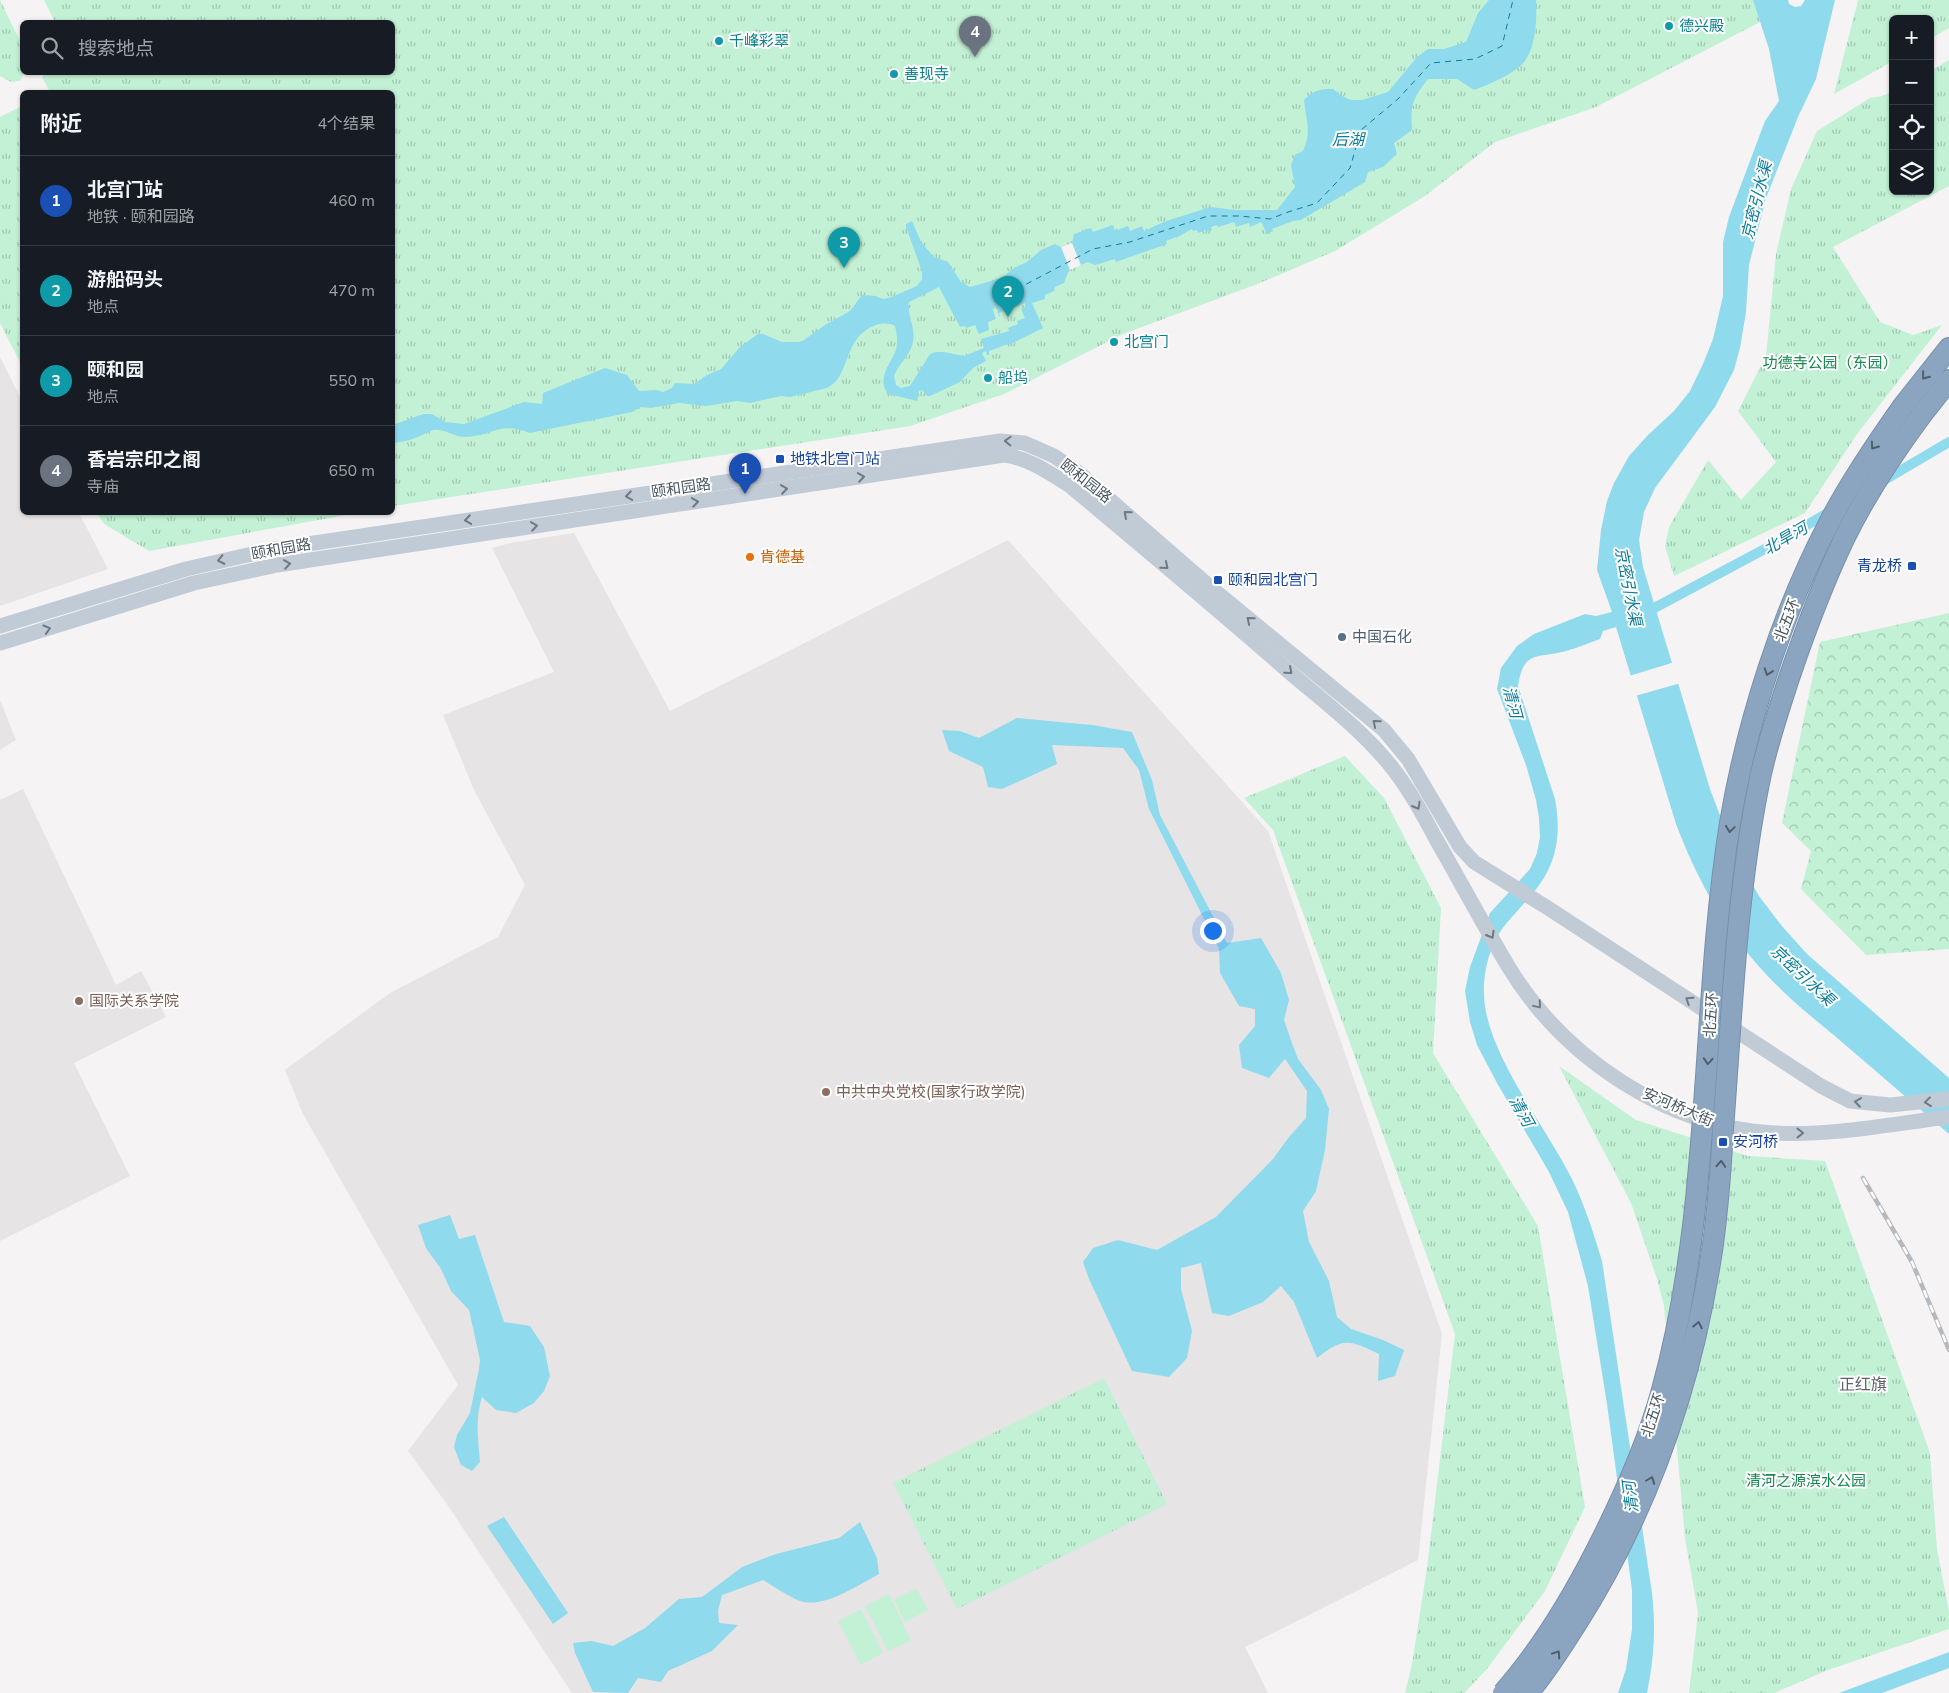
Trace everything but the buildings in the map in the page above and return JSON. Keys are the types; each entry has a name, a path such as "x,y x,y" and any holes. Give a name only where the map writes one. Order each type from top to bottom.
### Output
{"highway":[{"name":"北五环","path":"1503,1693 1546,1636 1585,1571 1630,1478 1662,1390 1676,1328 1691,1243 1706,1096 1721,893 1730,823 1758,702 1790,610 1828,524 1869,453 1902,406 1949,348"},
{"name":"北五环","path":"1528,1693 1564,1644 1606,1575 1645,1496 1682,1394 1697,1331 1713,1243 1739,926 1759,780 1777,715 1799,647 1844,538 1897,448 1949,380"}],"main road":[{"name":"颐和园路","path":"0,626 186,569 274,549 971,445 1016,441 1054,456 1079,473 1209,586 1384,730 1408,759 1463,851 1493,876 1548,908 1821,1086 1850,1101 1890,1105 1949,1099"},
{"name":"颐和园路","path":"0,643 194,583 277,565 1004,455 1027,461 1068,485 1260,645 1370,742 1408,789 1473,904"},
{"name":"安河桥大街","path":"1473,904 1509,966 1530,996 1578,1048 1630,1086 1650,1098 1727,1127 1773,1133 1834,1132 1949,1117"}],"shaded area":[{"path":"0,357 20,397 20,515 80,515 108,569 0,606"},
{"name":"中共中央党校(国家行政学院)","path":"574,533 670,711 1008,540 1268,831 1442,1334 1418,1560 1245,1647 1268,1693 572,1693 449,1507 408,1451 458,1385 303,1114 285,1070 390,993 498,937 525,885 474,790 443,715 554,672 492,548 510,543"},
{"path":"0,700 16,740 0,750"},
{"name":"国际关系学院","path":"23,789 116,985 141,971 166,1017 74,1063 130,1176 0,1241 0,800"}],"green space":[{"path":"0,0 20,41 20,75 23,75 20,81 11,82 0,76"},
{"path":"44,0 1773,0 1760,22 1596,107 1495,142 1425,196 1335,251 1255,285 1123,334 1004,394 910,426 395,506 395,90 49,90 42,77 44,75 395,75 395,20 54,20"},
{"path":"1858,0 1949,0 1949,28 1934,37 1934,15 1889,15 1889,63 1834,94"},
{"name":"功德寺公园（东园）","path":"1949,60 1949,186 1934,194 1934,105 1934,69"},
{"name":"功德寺公园（东园）","path":"1889,93 1889,195 1932,195 1833,247 1880,322 1913,335 1942,325 1857,434 1805,513 1674,576 1665,546 1669,527 1708,460 1741,500 1776,462 1738,411 1766,356 1776,254 1791,189 1817,131 1870,98"},
{"path":"20,107 20,362 0,323 0,117"},
{"path":"98,515 346,515 149,551 104,524"},
{"path":"1949,613 1949,949 1866,955 1801,889 1811,851 1782,823 1820,642"},
{"path":"1345,756 1384,798 1441,908 1433,1053 1538,1226 1585,1507 1545,1591 1487,1669 1464,1693 1405,1693 1412,1664 1427,1568 1455,1334 1273,830 1244,798"},
{"name":"清河之源滨水公园","path":"1559,1066 1636,1120 1748,1156 1825,1161 1930,1453 1937,1549 1949,1612 1949,1629 1828,1670 1774,1693 1689,1693 1698,1613 1685,1538 1664,1306 1657,1279 1631,1203"},
{"path":"1104,1378 1167,1504 957,1609 893,1483"},
{"path":"916,1588 928,1610 905,1622 894,1600"},
{"path":"889,1594 911,1641 888,1651 865,1606"},
{"path":"861,1609 883,1653 861,1665 838,1621"}],"water":[{"name":"后湖","path":"1489,0 1536,0 1534,40 1525,61 1509,74 1474,90 1457,79 1428,79 1419,91 1412,107 1412,130 1394,143 1397,154 1383,167 1368,172 1365,182 1301,220 1272,229 1273,231 1267,234 1261,222 1250,227 1249,223 1236,227 1234,222 1218,227 1217,225 1211,227 1212,230 1198,233 1197,230 1193,231 1192,229 1166,241 1167,244 1116,262 1115,259 1095,265 1088,262 1069,270 1064,283 1045,295 1045,299 1032,303 1043,328 1009,345 989,351 989,355 987,355 986,351 982,353 986,361 973,368 960,382 930,396 927,396 922,390 919,391 917,401 888,394 885,388 883,383 884,377 896,350 897,338 895,326 884,324 876,325 857,338 835,383 827,388 790,397 781,396 750,403 737,401 706,406 679,403 651,408 641,407 632,412 530,433 510,428 466,437 441,430 433,430 412,439 395,443 395,424 423,414 432,414 445,422 464,424 524,402 542,404 543,393 605,368 627,375 639,391 657,390 663,392 672,388 675,383 694,384 707,375 721,369 740,347 758,334 763,334 782,342 801,342 825,325 850,311 862,295 876,296 883,299 917,286 922,279 922,271 906,227 906,224 912,221 921,242 934,257 948,262 961,282 970,287 1002,278 1014,268 1027,262 1041,250 1055,244 1061,247 1072,243 1074,234 1091,228 1093,232 1113,225 1115,231 1128,226 1130,231 1142,226 1144,231 1166,221 1211,207 1235,210 1277,210 1295,187 1291,165 1295,155 1303,151 1306,144 1308,126 1304,100 1307,97 1325,89 1333,89 1351,100 1362,100 1388,92 1417,57 1428,49 1444,49 1466,42 1478,13","holes":["939,287 960,327 965,326 966,328 975,325 979,334 989,330 988,322 996,319 992,307 996,306 1000,316 999,313 1009,309 1006,301 1008,299 1015,307 1025,303 1025,307 1021,309 1025,318 1017,321 1018,324 1008,328 1009,331 981,339 984,348 964,356 944,352 930,354 910,386 901,388 896,385 894,376 910,351 914,337 909,302"]},
{"path":"1753,0 1788,0 1789,4 1795,7 1801,6 1805,0 1835,0 1816,79 1798,117 1766,198 1749,265 1746,312 1734,370 1715,407 1655,488 1644,512 1639,540 1643,567 1710,789 1734,852 1759,896 1781,925 1807,954 1949,1078 1949,1134 1784,992 1755,962 1720,914 1691,861 1676,824 1616,627 1603,631 1600,639 1570,650 1540,656 1528,661 1524,666 1518,686 1555,799 1558,819 1556,848 1550,867 1541,883 1502,929 1494,943 1486,968 1484,993 1486,1014 1503,1059 1577,1189 1602,1261 1652,1593 1654,1619 1653,1655 1647,1693 1618,1693 1626,1669 1632,1629 1632,1590 1607,1404 1588,1286 1568,1212 1549,1172 1477,1045 1470,1022 1465,991 1470,967 1490,913 1530,869 1537,853 1540,837 1536,800 1526,765 1497,689 1501,668 1517,646 1534,634 1585,614 1596,616 1612,612 1597,570 1601,530 1607,501 1614,483 1629,456 1674,411 1690,391 1713,339 1723,296 1723,242 1729,217 1765,121 1779,101 1769,49"},
{"path":"1017,718 1092,725 1132,732 1152,780 1160,815 1227,943 1261,938 1281,973 1289,1000 1284,1020 1298,1059 1321,1090 1329,1109 1325,1150 1316,1191 1303,1211 1309,1242 1329,1281 1337,1317 1351,1329 1383,1340 1404,1350 1395,1376 1378,1381 1379,1354 1353,1344 1341,1344 1326,1351 1317,1358 1294,1302 1281,1286 1263,1302 1229,1316 1212,1313 1201,1263 1181,1268 1181,1289 1192,1331 1187,1358 1169,1377 1132,1371 1083,1262 1093,1248 1118,1240 1157,1250 1216,1217 1273,1159 1306,1118 1307,1091 1285,1059 1269,1078 1242,1068 1239,1045 1255,1026 1255,1009 1239,1006 1220,973 1219,949 1149,809 1139,770 1123,748 1052,745 1057,764 1002,789 988,787 983,767 949,751 942,730 960,731 979,738"},
{"path":"450,1215 459,1239 475,1235 504,1322 530,1326 544,1347 550,1376 544,1391 534,1403 516,1413 496,1410 482,1397 478,1421 480,1462 472,1471 461,1465 454,1447 457,1435 470,1413 479,1369 480,1360 473,1328 469,1310 451,1291 441,1269 426,1248 418,1225"},
{"path":"504,1517 568,1613 553,1624 487,1526"},
{"path":"860,1522 877,1558 879,1574 841,1595 820,1602 809,1603 800,1601 763,1580 722,1595 718,1611 719,1623 738,1625 712,1651 668,1671 661,1682 638,1678 628,1693 593,1692 575,1653 573,1643 592,1641 613,1646 645,1628 679,1599 702,1597 742,1567 776,1554 839,1538"},
{"path":"1949,1652 1949,1668 1882,1693 1839,1693"}],"pier":[{"path":"1072,243 1081,265 1070,270 1061,247"},
{"path":"1675,662 1681,683 1635,696 1629,676"}],"waterway":[{"name":"北旱河","path":"1881,482 1949,442"},
{"name":"北旱河","path":"1645,613 1778,542 1831,511"}],"ferry route":[{"path":"1006,311 1000,298 1093,249 1130,242 1208,216 1240,216 1270,219 1317,203 1350,168 1361,130 1398,99 1431,63 1475,59 1502,46 1513,0"}],"railway":[{"path":"1863,1178 1912,1262 1949,1350"}],"place":[{"name":"德兴殿","path":"1669,26"},
{"name":"千峰彩翠","path":"719,41"},
{"name":"香岩宗印之阁","path":"975,57"},
{"name":"善现寺","path":"894,74"},
{"name":"颐和园","path":"844,268"},
{"name":"游船码头","path":"1008,317"},
{"name":"北宫门","path":"1114,342"},
{"name":"船坞","path":"988,378"},
{"name":"地铁北宫门站","path":"780,459"},
{"name":"北宫门站","path":"745,494"},
{"name":"肯德基","path":"750,557"},
{"name":"青龙桥","path":"1912,566"},
{"name":"颐和园北宫门","path":"1218,580"},
{"name":"中国石化","path":"1342,637"},
{"name":"国际关系学院","path":"79,1001"},
{"name":"中共中央党校(国家行政学院)","path":"826,1092"},
{"name":"安河桥","path":"1723,1142"}],"district":[{"name":"正红旗","path":"1863,1384"}],"water label":[{"name":"京密引水渠","path":"1756,200"},
{"name":"京密引水渠","path":"1629,586"},
{"name":"清河","path":"1513,702"},
{"name":"京密引水渠","path":"1803,975"},
{"name":"清河","path":"1522,1111"},
{"name":"清河","path":"1630,1497"}]}
